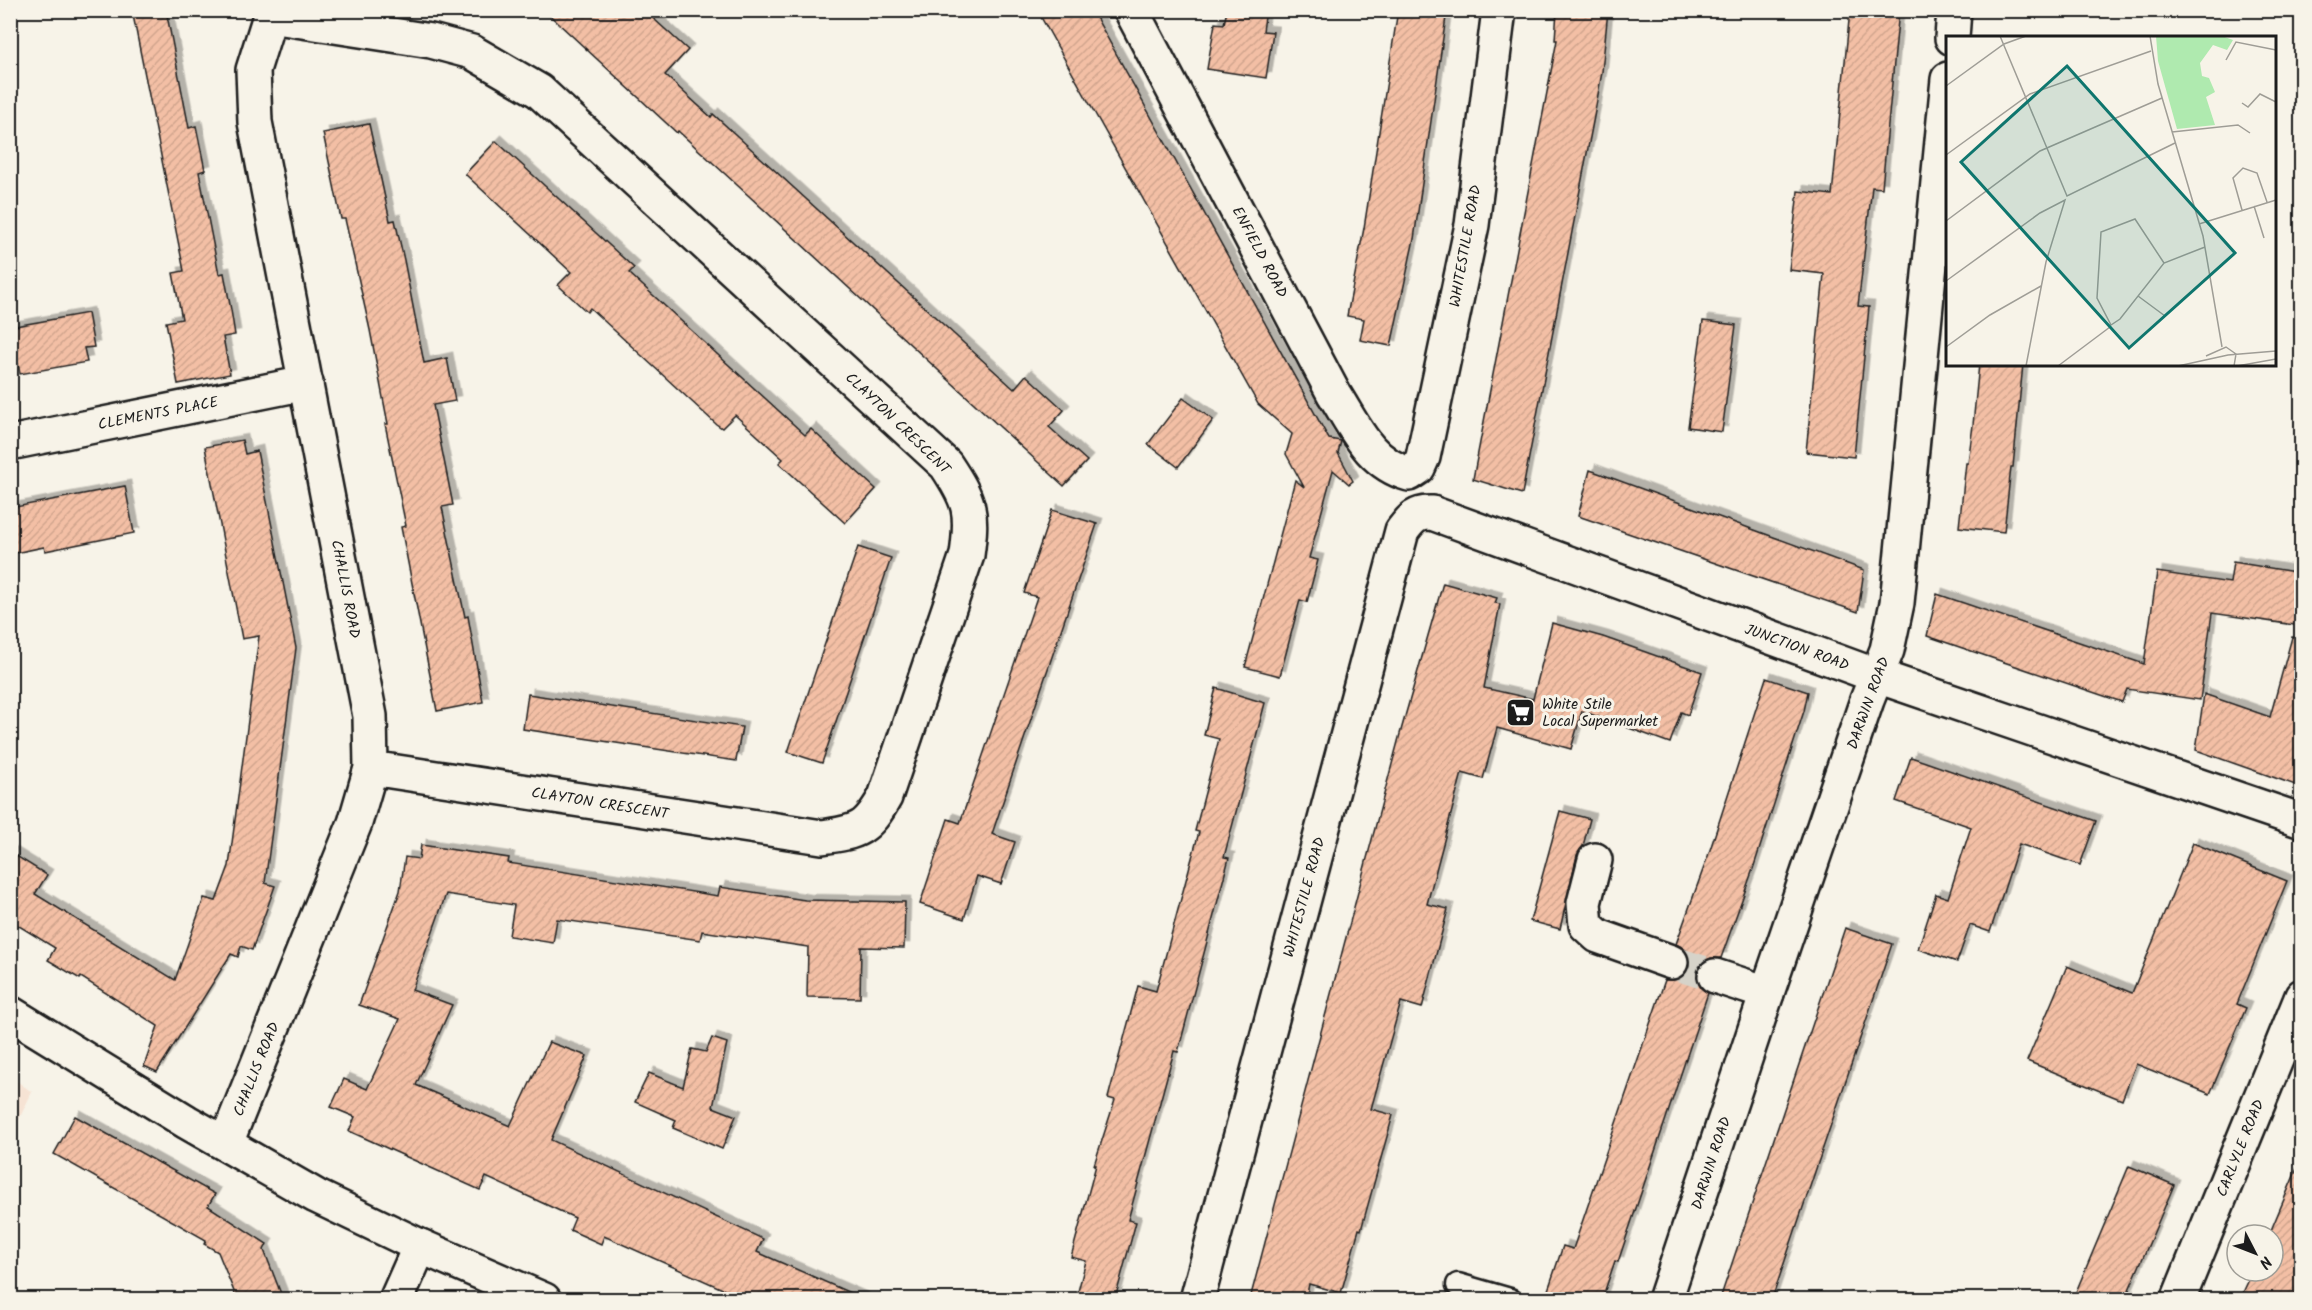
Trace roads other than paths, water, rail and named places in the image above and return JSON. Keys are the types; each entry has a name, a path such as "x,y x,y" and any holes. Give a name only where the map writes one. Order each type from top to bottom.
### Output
{"street":[{"name":"ENFIELD ROAD","path":"1131,10 1334,394 1377,459 1395,470 1409,474"},
{"name":"WHITESTILE ROAD","path":"1409,474 1418,468 1423,457 1472,225 1499,10"},
{"path":"1952,36 1954,10"},
{"name":"CHALLIS ROAD","path":"226,1143 355,823 371,768 370,716 255,122 253,70 270,16"},
{"name":"CLAYTON CRESCENT","path":"270,16 431,41 472,52 539,91 946,465 963,492 971,523 967,555 885,797 872,820 848,834 822,837 371,768"},
{"name":"DARWIN ROAD","path":"1665,1299 1767,993 1887,650 1897,603 1946,89"},
{"name":"CLEMENTS PLACE","path":"10,443 306,383"},
{"name":"WHITESTILE ROAD","path":"1197,1299 1402,531 1412,517 1423,512 1432,513"},
{"name":"JUNCTION ROAD","path":"1432,513 1877,676 2301,821"},
{"path":"1595,860 1584,903 1586,924 1598,936 1671,962"},
{"path":"1715,976 1767,993"},
{"name":"CARLYLE ROAD","path":"2178,1299 2301,996"},
{"path":"12,1019 316,1196 420,1246 544,1299"},
{"path":"396,1299 420,1246"}],"lane":[{"path":"1458,1285 1510,1299"}],"tunnel":[{"path":"1671,962 1715,976"}],"place":[{"name":"White Stile Local Supermarket","path":"1521,713"}]}
